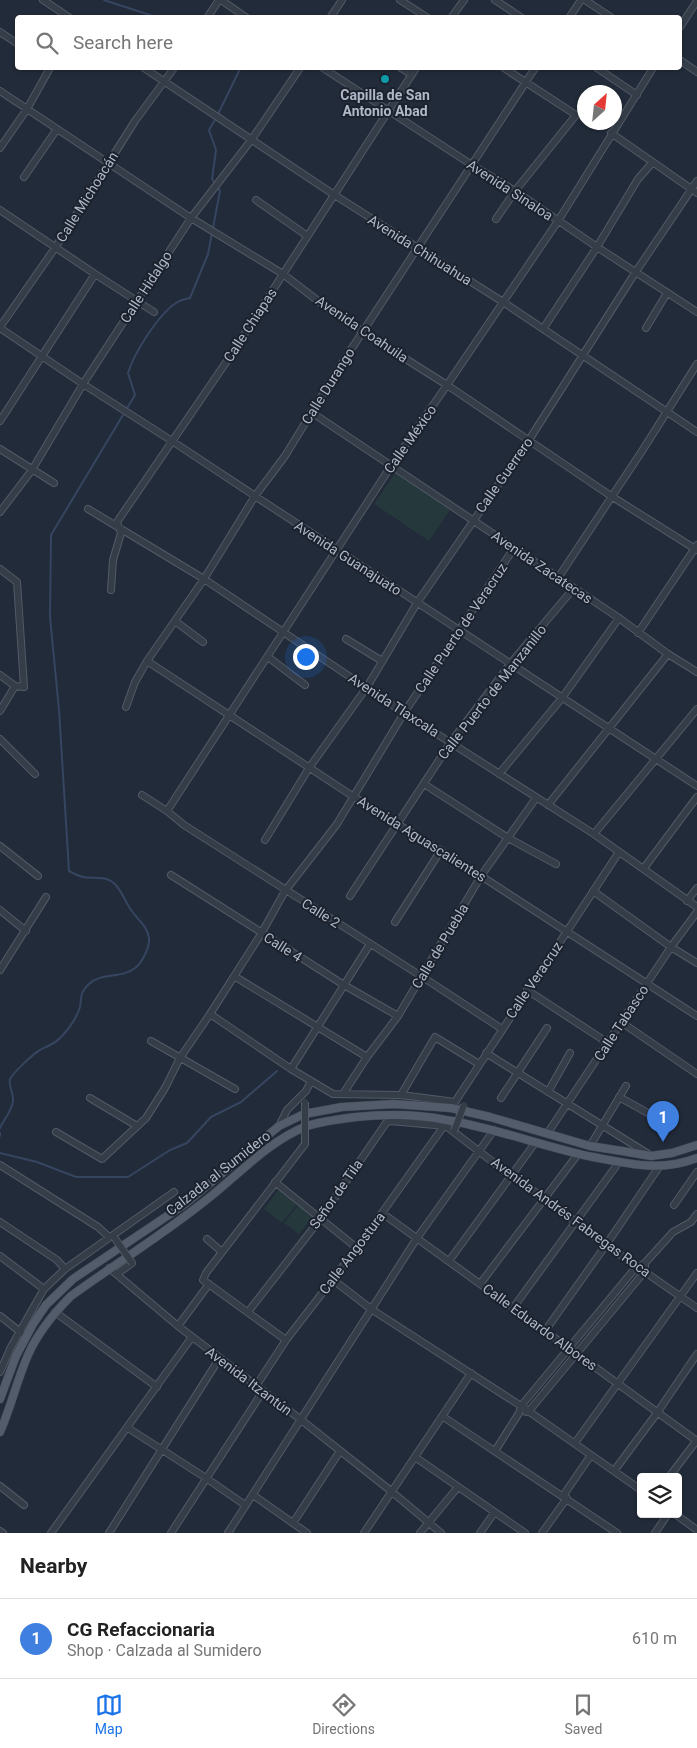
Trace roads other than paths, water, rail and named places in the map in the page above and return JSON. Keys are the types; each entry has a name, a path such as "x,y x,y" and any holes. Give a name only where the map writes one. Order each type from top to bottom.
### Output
{"main road":[{"name":"Calzada al Sumidero","path":"0,1399 3,1379 23,1334 46,1305 73,1279 185,1204 279,1126 304,1114 342,1107 454,1103 490,1117 590,1146 652,1156 672,1153 697,1145"},
{"name":"Calzada al Sumidero","path":"0,1432 29,1354 55,1312 71,1296 201,1204 253,1160 283,1139 308,1126 336,1120 379,1115 418,1116 446,1123 494,1130 578,1154 640,1166 659,1167 684,1163 697,1158"}],"street":[{"path":"43,0 66,15"},
{"path":"209,15 220,0 242,15"},
{"path":"332,15 342,0"},
{"path":"400,0 423,15"},
{"path":"453,15 464,0"},
{"path":"495,0 518,15"},
{"path":"571,15 581,0"},
{"path":"585,0 608,15"},
{"path":"682,24 697,1"},
{"path":"0,32 15,42"},
{"path":"682,61 697,72"},
{"path":"0,148 27,109 49,70"},
{"name":"Avenida Chihuahua","path":"147,70 333,194 503,302 697,432"},
{"name":"Calle Michoacán","path":"0,328 55,248 135,121 173,70"},
{"name":"Calle Hidalgo","path":"0,512 32,470 82,384 191,218 252,139 299,70"},
{"name":"Avenida Sinaloa","path":"326,70 515,191 597,248 697,312"},
{"path":"405,70 411,74"},
{"name":"Calle Chiapas","path":"111,590 113,560 121,533 117,522 229,358 306,235 414,70"},
{"path":"496,219 515,191 576,114 507,70"},
{"name":"Calle Durango","path":"126,707 135,682 147,661 204,579 255,496 285,456 311,412 534,70"},
{"path":"600,70 637,95"},
{"name":"Calle México","path":"167,811 391,466 558,221 652,70"},
{"name":"Avenida Coahuila","path":"0,91 208,229 283,274 363,332 448,385 611,496 696,548"},
{"path":"24,177 57,129"},
{"path":"611,133 694,191"},
{"path":"543,329 597,248 638,179 652,163"},
{"name":"Calle Guerrero","path":"265,840 309,768 367,687 417,602 529,440 635,273 694,191 697,181"},
{"path":"256,200 306,235"},
{"path":"0,210 154,312"},
{"path":"0,421 95,274"},
{"path":"646,328 667,293"},
{"name":"Avenida Guanajuato","path":"0,328 82,384 172,441 697,786"},
{"path":"558,578 696,367"},
{"name":"Avenida Zacatecas","path":"311,412 697,672"},
{"path":"0,449 54,483"},
{"name":"Avenida Tlaxcala","path":"88,509 204,579 404,713 594,834 697,907"},
{"name":"Calle Puerto de Veracruz","path":"56,1132 102,1159 146,1118 165,1088 180,1058 261,934 285,891 337,824 404,713 514,548"},
{"path":"638,633 696,548"},
{"path":"0,569 17,582 24,687 15,686 0,676"},
{"name":"Calle Puerto de Manzanillo","path":"350,896 451,742 510,664 573,589"},
{"path":"499,774 562,698 619,618"},
{"path":"175,621 203,642"},
{"path":"346,640 382,661"},
{"path":"548,806 668,654"},
{"path":"268,657 305,685"},
{"name":"Avenida Aguascalientes","path":"147,661 309,768 482,876 697,1016"},
{"path":"0,711 15,686"},
{"path":"594,834 697,709"},
{"path":"0,739 35,774"},
{"path":"424,784 508,838 556,864"},
{"name":"Calle 2","path":"142,795 285,891 502,1029"},
{"path":"644,868 697,797"},
{"name":"Calle de Puebla","path":"343,1094 367,1057 398,1016 482,876 536,798"},
{"path":"0,846 38,876"},
{"path":"395,922 441,850"},
{"name":"Calle Veracruz","path":"454,1103 619,852"},
{"name":"Calle 4","path":"171,876 261,934 398,1016"},
{"path":"687,901 697,888"},
{"path":"593,891 671,947 697,963"},
{"path":"0,970 26,932 46,897"},
{"path":"0,910 26,932"},
{"name":"Calle Tabasco","path":"547,1134 620,1022 697,912"},
{"path":"291,1069 370,944"},
{"path":"234,976 367,1057"},
{"path":"528,990 608,1043"},
{"path":"210,1014 291,1069 332,1094 401,1095 464,1105 454,1131"},
{"path":"620,1022 697,1074"},
{"path":"501,1098 547,1028"},
{"path":"401,1095 435,1037 479,1064"},
{"path":"151,1041 234,1089"},
{"path":"486,1053 652,1156"},
{"path":"548,1092 570,1053"},
{"path":"279,1126 287,1110 306,1091 311,1081"},
{"path":"590,1146 626,1086"},
{"path":"178,1326 206,1282 206,1273 305,1144 306,1091"},
{"path":"619,1097 668,1124"},
{"path":"90,1098 137,1126"},
{"name":"Señor de Tila","path":"248,1312 321,1218 386,1123 390,1121 446,1123"},
{"name":"Avenida Andrés Fabregas Roca","path":"446,1123 479,1152 510,1175 697,1308"},
{"name":"Calle Angostura","path":"256,1386 286,1340 357,1248 446,1123"},
{"path":"228,1533 417,1238 494,1130"},
{"path":"449,1261 535,1143"},
{"path":"480,1284 578,1154"},
{"path":"513,1308 618,1162"},
{"path":"0,1165 112,1236 132,1263 117,1274"},
{"path":"545,1331 659,1167"},
{"path":"674,1205 697,1172"},
{"path":"275,1182 357,1248"},
{"path":"0,1372 23,1334 44,1289 65,1269 174,1192"},
{"name":"Calle Eduardo Albores","path":"382,1213 697,1441"},
{"path":"494,1450 519,1413 521,1406 637,1266 645,1263 672,1232 694,1224 697,1214"},
{"path":"0,1222 57,1260 65,1269"},
{"path":"208,1240 222,1252"},
{"path":"0,1256 44,1289"},
{"path":"519,1413 529,1411 645,1271 645,1263"},
{"name":"Avenida Itzantún","path":"109,1268 219,1359 300,1419 441,1533"},
{"path":"574,1443 697,1273"},
{"path":"332,1279 371,1308 529,1411 637,1487"},
{"path":"206,1282 286,1340"},
{"path":"55,1312 157,1387"},
{"path":"0,1316 23,1334"},
{"path":"51,1533 192,1337"},
{"path":"614,1471 697,1354"},
{"path":"109,1533 219,1359"},
{"path":"364,1533 471,1373"},
{"path":"171,1533 263,1391"},
{"path":"442,1416 617,1533"},
{"path":"128,1428 245,1505"},
{"path":"672,1473 697,1441"},
{"path":"293,1524 340,1451"},
{"path":"542,1533 591,1455"},
{"path":"414,1458 525,1533"},
{"path":"0,1486 24,1505"},
{"path":"420,1533 458,1487"},
{"path":"253,1495 307,1533"},
{"path":"480,1533 494,1512"},
{"path":"655,1533 665,1518"},
{"path":"681,1518 696,1528"}],"waterway":[{"path":"104,0 150,15"},
{"path":"218,114 240,70"},
{"path":"0,1128 12,1105 13,1098 10,1084 12,1076 33,1055 54,1043 65,1033 77,1015 82,993 89,984 99,978 124,973 135,968 143,959 148,946 147,930 113,882 106,879 83,877 69,871 59,710 50,617 51,535 135,395 128,373 141,345 154,325 169,309 179,301 190,298 208,254 220,191 212,179 216,150 209,130 216,118"},
{"path":"0,1153 37,1162 76,1177 128,1177 170,1150 187,1143 211,1117 241,1102 277,1071"}],"place":[{"name":"Capilla de San Antonio Abad","path":"385,79"},
{"name":"CG Refaccionaria","path":"663,1142"}]}
